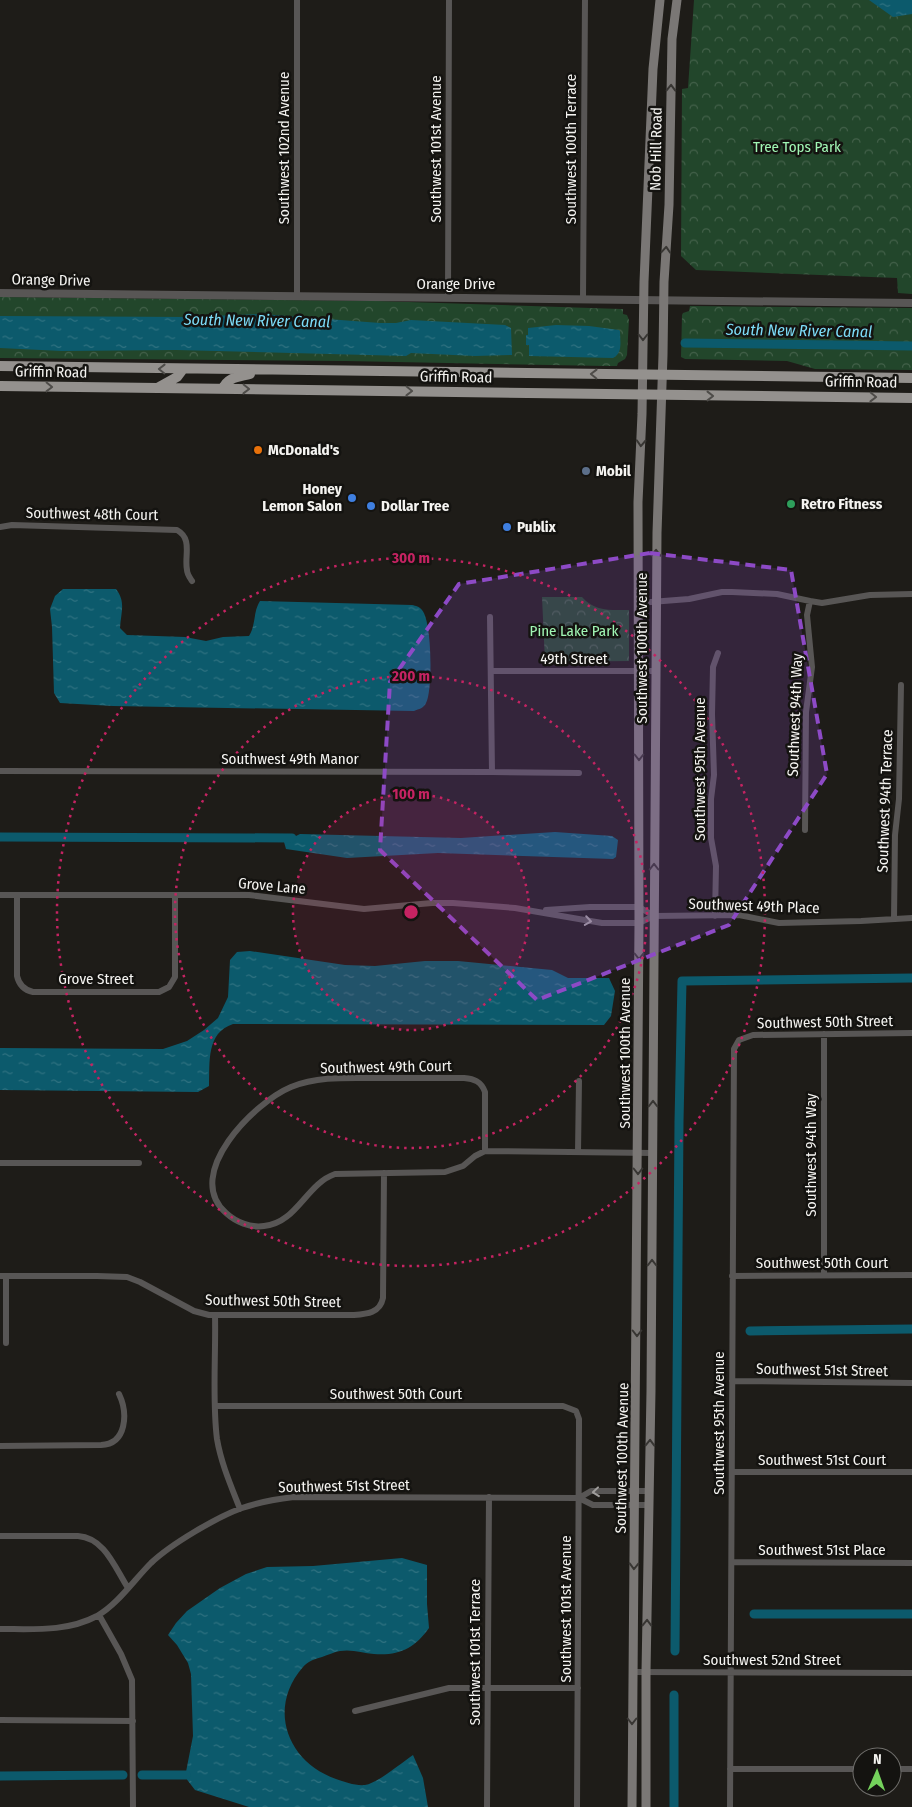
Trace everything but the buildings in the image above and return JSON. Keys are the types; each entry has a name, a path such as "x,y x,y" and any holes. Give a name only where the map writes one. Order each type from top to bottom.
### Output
{"main road":[{"name":"Nob Hill Road","path":"644,299 653,69 660,0"},
{"name":"Nob Hill Road","path":"664,299 669,205 672,39 677,0"},
{"name":"Southwest 100th Avenue","path":"632,1807 638,1152 638,502 644,299"},
{"name":"Southwest 100th Avenue","path":"646,1807 655,671 664,299"},
{"name":"Griffin Road","path":"0,366 912,378"},
{"path":"156,388 177,377 183,369"},
{"path":"223,389 224,384 229,379 263,370"},
{"name":"Griffin Road","path":"0,386 912,398"}],"street":[{"name":"Southwest 102nd Avenue","path":"297,0 297,296"},
{"name":"Southwest 101st Avenue","path":"448,298 449,0"},
{"name":"Southwest 100th Terrace","path":"583,298 585,0"},
{"name":"Orange Drive","path":"0,293 912,303"},
{"name":"Southwest 48th Court","path":"0,527 12,525 167,528 177,530 182,532 186,543 187,570 192,581"},
{"path":"638,603 689,599 732,592 777,594 810,601 827,602 880,594 912,594"},
{"name":"Southwest 94th Way","path":"805,830 806,712 812,667 807,615 810,601"},
{"path":"490,617 492,772"},
{"name":"Southwest 95th Avenue","path":"715,916 716,866 711,838 711,799 714,775 713,667 718,653"},
{"name":"49th Street","path":"492,672 655,671"},
{"name":"Southwest 94th Terrace","path":"894,918 895,835 899,799 900,685"},
{"name":"Southwest 49th Manor","path":"0,771 579,773"},
{"name":"Grove Street","path":"17,896 17,976 22,986 33,992 159,992 171,986 174,981 175,895"},
{"name":"Grove Lane","path":"0,896 259,895 364,909 453,903 540,911 602,923 639,923 654,916"},
{"name":"Grove Lane","path":"540,911 596,907 639,907"},
{"path":"639,907 654,916"},
{"name":"Southwest 49th Place","path":"654,916 748,916 779,923 912,918"},
{"name":"Southwest 50th Street","path":"739,1040 753,1034 912,1033"},
{"name":"Southwest 94th Way","path":"824,1034 824,1275"},
{"name":"Southwest 95th Avenue","path":"730,1807 734,1055 739,1040"},
{"name":"Southwest 49th Court","path":"384,1173 346,1172 326,1177 319,1181 289,1215 272,1225 262,1226 238,1221 222,1209 215,1196 213,1185 215,1165 223,1150 254,1112 281,1092 316,1080 338,1078 464,1078 477,1081 485,1092 485,1151"},
{"path":"578,1152 579,1081"},
{"path":"384,1173 435,1173 455,1170 485,1151 652,1153"},
{"path":"0,1163 138,1163"},
{"name":"Southwest 50th Street","path":"3,1276 97,1276 127,1278 140,1282 194,1311 215,1315 359,1314 374,1311 382,1302 383,1294 384,1173"},
{"name":"Southwest 50th Court","path":"732,1276 912,1275"},
{"path":"3,1276 6,1343"},
{"path":"215,1315 216,1427 220,1453 240,1509"},
{"name":"Southwest 51st Street","path":"732,1381 912,1383"},
{"path":"0,1446 112,1444 120,1437 123,1427 123,1405 119,1394"},
{"name":"Southwest 50th Court","path":"216,1406 563,1406 576,1411"},
{"name":"Southwest 101st Avenue","path":"576,1411 580,1427 577,1807"},
{"name":"Southwest 51st Court","path":"732,1472 912,1472"},
{"name":"Southwest 51st Street","path":"579,1498 591,1491 649,1491"},
{"name":"Southwest 51st Street","path":"0,1628 60,1628 80,1623 99,1615 154,1561 186,1537 240,1509 274,1499 294,1497 579,1498 593,1505 649,1505"},
{"name":"Southwest 101st Terrace","path":"487,1807 489,1497"},
{"path":"0,1536 78,1536 91,1538 99,1544 128,1588"},
{"name":"Southwest 51st Place","path":"732,1562 912,1563"},
{"path":"99,1615 121,1654 132,1680 132,1807"},
{"name":"Southwest 52nd Street","path":"632,1672 912,1673"},
{"path":"355,1711 449,1688 578,1688"},
{"path":"0,1720 133,1721"},
{"path":"730,1770 852,1769"}],"highlighted area":[{"path":"650,553 791,570 827,774 729,925 537,1000 380,850 390,682 459,584"}],"green space":[{"name":"Tree Tops Park","path":"694,0 912,0 912,294 898,293 897,278 696,270 681,256 682,89 688,88"},
{"path":"0,297 377,301 623,309 623,314 627,315 629,320 627,355 617,366 0,358"},
{"path":"690,306 912,308 912,370 815,369 787,361 685,359 681,357 682,315 689,311"},
{"name":"Pine Lake Park","path":"542,597 582,597 598,608 629,610 629,661 545,662"}],"water":[{"path":"869,0 912,0 912,14 893,17"},
{"path":"261,314 380,323 396,323 411,320 505,325 511,328 512,355 475,356 411,353 406,356 176,350 62,351 0,348 0,316 188,317"},
{"path":"556,325 589,326 619,330 620,350 613,358 529,356 529,345 526,345 528,328"},
{"path":"63,589 116,589 122,603 120,628 127,635 185,637 206,641 223,637 249,636 260,601 416,606 422,610 425,617 430,641 430,685 426,703 414,711 113,706 60,703 54,693 50,609 55,596"},
{"path":"555,832 612,836 618,840 616,857 613,859 438,853 347,858 286,849 284,842 300,834 461,838"},
{"path":"250,951 345,965 375,966 425,961 458,961 552,970 568,978 609,978 615,991 611,1016 604,1025 233,1024 224,1028 214,1041 210,1058 209,1086 198,1092 0,1090 0,1048 163,1049 187,1041 218,1018 228,997 230,960 237,952"},
{"path":"402,1558 427,1565 429,1628 424,1635 412,1646 391,1654 340,1651 309,1662 303,1667 292,1683 286,1699 285,1716 288,1732 295,1747 305,1760 319,1771 336,1779 365,1785 383,1777 413,1755 423,1778 428,1807 249,1807 195,1790 185,1777 193,1736 191,1674 188,1663 177,1645 168,1635 176,1623 187,1611 220,1588 246,1574 267,1567 313,1566"}],"waterway":[{"name":"South New River Canal","path":"685,343 912,346"},
{"path":"0,837 292,838"},
{"path":"675,1651 679,1122 682,981 912,978"},
{"path":"750,1331 912,1329"},
{"path":"754,1614 912,1614"},
{"path":"674,1695 674,1807"},
{"path":"0,1776 123,1775"},
{"path":"142,1775 186,1775"}],"place":[{"name":"McDonald's","path":"258,450"},
{"name":"Mobil","path":"586,471"},
{"name":"Honey Lemon Salon","path":"352,498"},
{"name":"Retro Fitness","path":"791,504"},
{"name":"Dollar Tree","path":"371,506"},
{"name":"Publix","path":"507,527"}]}
